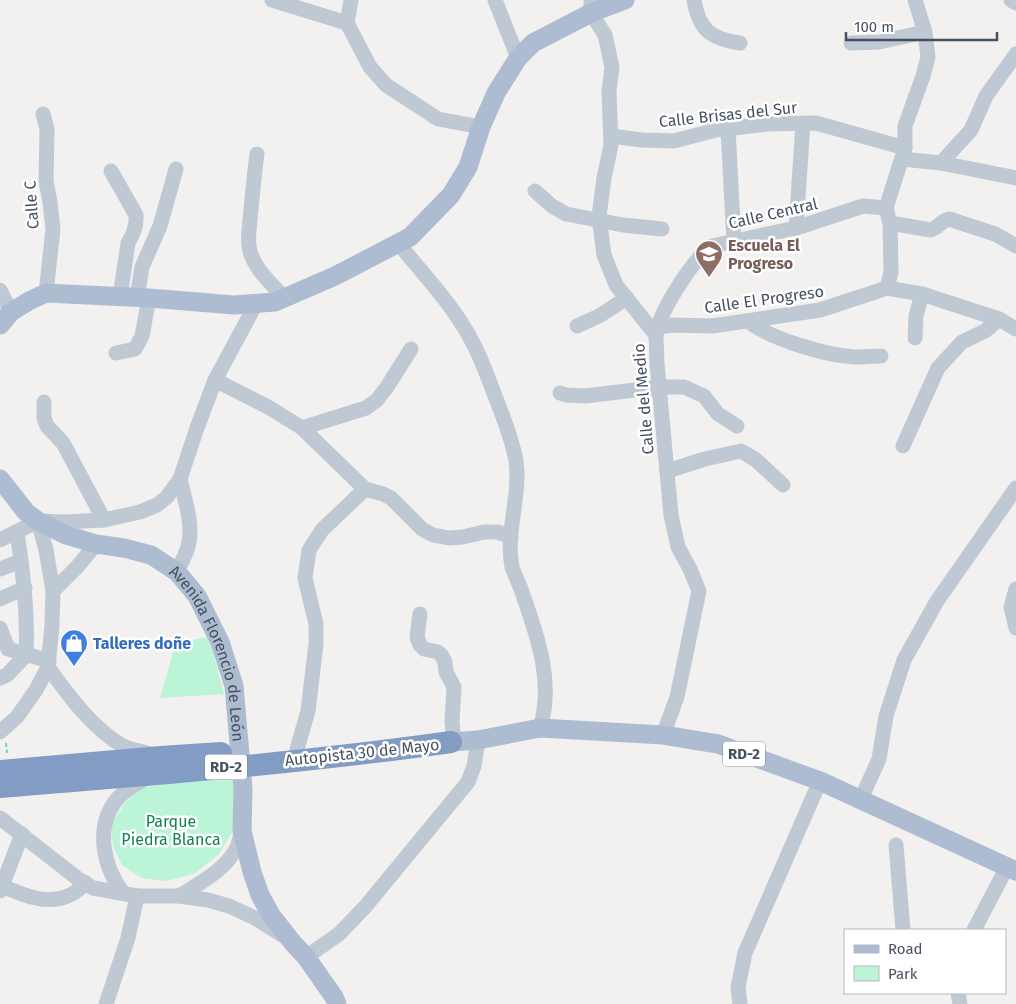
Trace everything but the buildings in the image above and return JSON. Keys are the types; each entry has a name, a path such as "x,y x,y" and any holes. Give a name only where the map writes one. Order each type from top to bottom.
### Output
{"highway":[{"name":"Autopista 30 de Mayo","path":"157,766 398,738 453,742"},
{"name":"Autopista 30 de Mayo","path":"3,776 399,750 453,742"}],"main road":[{"path":"5,318 29,301 46,293 234,305 256,304 275,302 335,276 410,236 451,195 468,167 481,127 496,93 518,58 533,43 591,7 625,0"},
{"name":"Avenida Florencio de León","path":"0,479 26,512 38,521 66,535 96,544 124,548 151,555 176,572 197,596 220,642 234,686 243,789 242,831 252,872 260,895 271,915 306,957 337,1004"},
{"name":"RD-2","path":"453,742 478,740 540,728 663,734 718,744 820,781 1012,869"}],"street":[{"path":"272,0 348,23"},
{"path":"351,0 348,23 370,67 386,85 438,119 481,127"},
{"path":"495,0 518,58"},
{"path":"694,0 699,22 705,30 724,40 740,43"},
{"path":"887,288 891,272 888,216 904,153 905,126 928,57 925,32 915,0"},
{"path":"1011,0 1016,3"},
{"name":"Calle del Medio","path":"591,7 605,35 612,66 609,91 611,145 604,178 600,221 604,255 616,285 656,331 671,515 678,547 699,591 677,697 663,734"},
{"path":"851,43 879,42 925,32"},
{"path":"941,163 971,130 986,96 1016,54"},
{"name":"Calle C","path":"42,114 47,129 46,181 53,229 50,240 46,293"},
{"path":"796,228 803,123"},
{"name":"Calle Brisas del Sur","path":"611,136 642,140 674,141 716,130 767,124 816,123 904,153 941,163 1015,176"},
{"path":"728,129 734,242"},
{"path":"257,154 249,226 250,250 262,274 284,298"},
{"path":"135,298 142,267 160,226 176,169"},
{"path":"111,171 136,215 132,236 128,243 142,336 135,349 116,353"},
{"path":"534,191 552,206 566,214 623,225 662,229"},
{"name":"Calle Central","path":"656,331 664,312 686,275 705,251 718,244 796,228 863,206 932,230 937,228 943,220 949,219 995,234 1016,246"},
{"path":"398,243 454,313 472,341 484,364 503,414 516,460 516,500 511,537 512,566 543,658 546,700 540,728"},
{"name":"Calle El Progreso","path":"656,331 673,325 712,326 820,310 887,288 922,294 999,319 1016,329"},
{"path":"0,290 5,318"},
{"path":"916,338 916,316 922,294"},
{"path":"577,326 599,316 627,298"},
{"path":"0,540 38,521 104,520 140,512 157,505 167,497 180,479 215,380 256,304"},
{"path":"903,446 938,368 962,342 985,331 999,319"},
{"path":"748,320 758,328 796,344 854,357 881,356"},
{"path":"302,428 366,408 377,400 387,387 411,349"},
{"path":"215,380 270,408 302,428 365,489 391,498 422,529 433,535 449,538 484,532 498,532 511,537"},
{"path":"560,393 585,396 660,387 684,387 704,396 718,414 737,426"},
{"path":"44,402 44,418 47,426 62,443 104,520"},
{"path":"667,471 705,459 741,451 756,460 783,484"},
{"path":"176,572 188,549 189,537 189,521 180,479"},
{"path":"861,799 879,758 886,716 904,660 937,601 1016,488"},
{"path":"297,749 308,711 316,644 316,624 305,578 309,550 322,530 365,489"},
{"path":"2,731 17,717 36,690 48,664 53,591 46,550 38,521"},
{"path":"0,678 7,675 26,655 27,620 25,588 17,532"},
{"path":"53,591 78,566 96,544"},
{"path":"0,569 21,561"},
{"path":"0,600 25,588"},
{"path":"1016,589 1011,607 1016,628"},
{"path":"420,614 416,637 424,649 438,652 442,656 446,672 454,687 453,742"},
{"path":"27,620 1,629 8,649 48,664 66,693 100,729 157,766 118,798 108,813 104,828 104,847 108,869 130,894 128,938 106,1004"},
{"path":"306,957 339,934 365,907 468,782 474,766 478,740"},
{"path":"740,1004 738,987 745,953 820,781"},
{"path":"0,818 76,878 94,888 130,894 179,896 208,900 229,906 274,928 293,943"},
{"path":"179,896 210,878 225,864 237,849 242,831"},
{"path":"22,834 1,889 27,897 50,900 70,895 86,883"},
{"path":"896,845 903,929"},
{"path":"975,929 1012,869"}],"path":[{"path":"2,731 3,776"}],"green space":[{"path":"209,637 224,694 160,698 176,643"},
{"name":"Parque Piedra Blanca","path":"235,776 233,831 218,855 194,874 166,881 142,878 122,865 113,846 111,824 126,802 140,789 165,783"}],"place":[{"name":"Escuela El Progreso","path":"709,278"},
{"name":"Talleres doñe","path":"74,667"}]}
